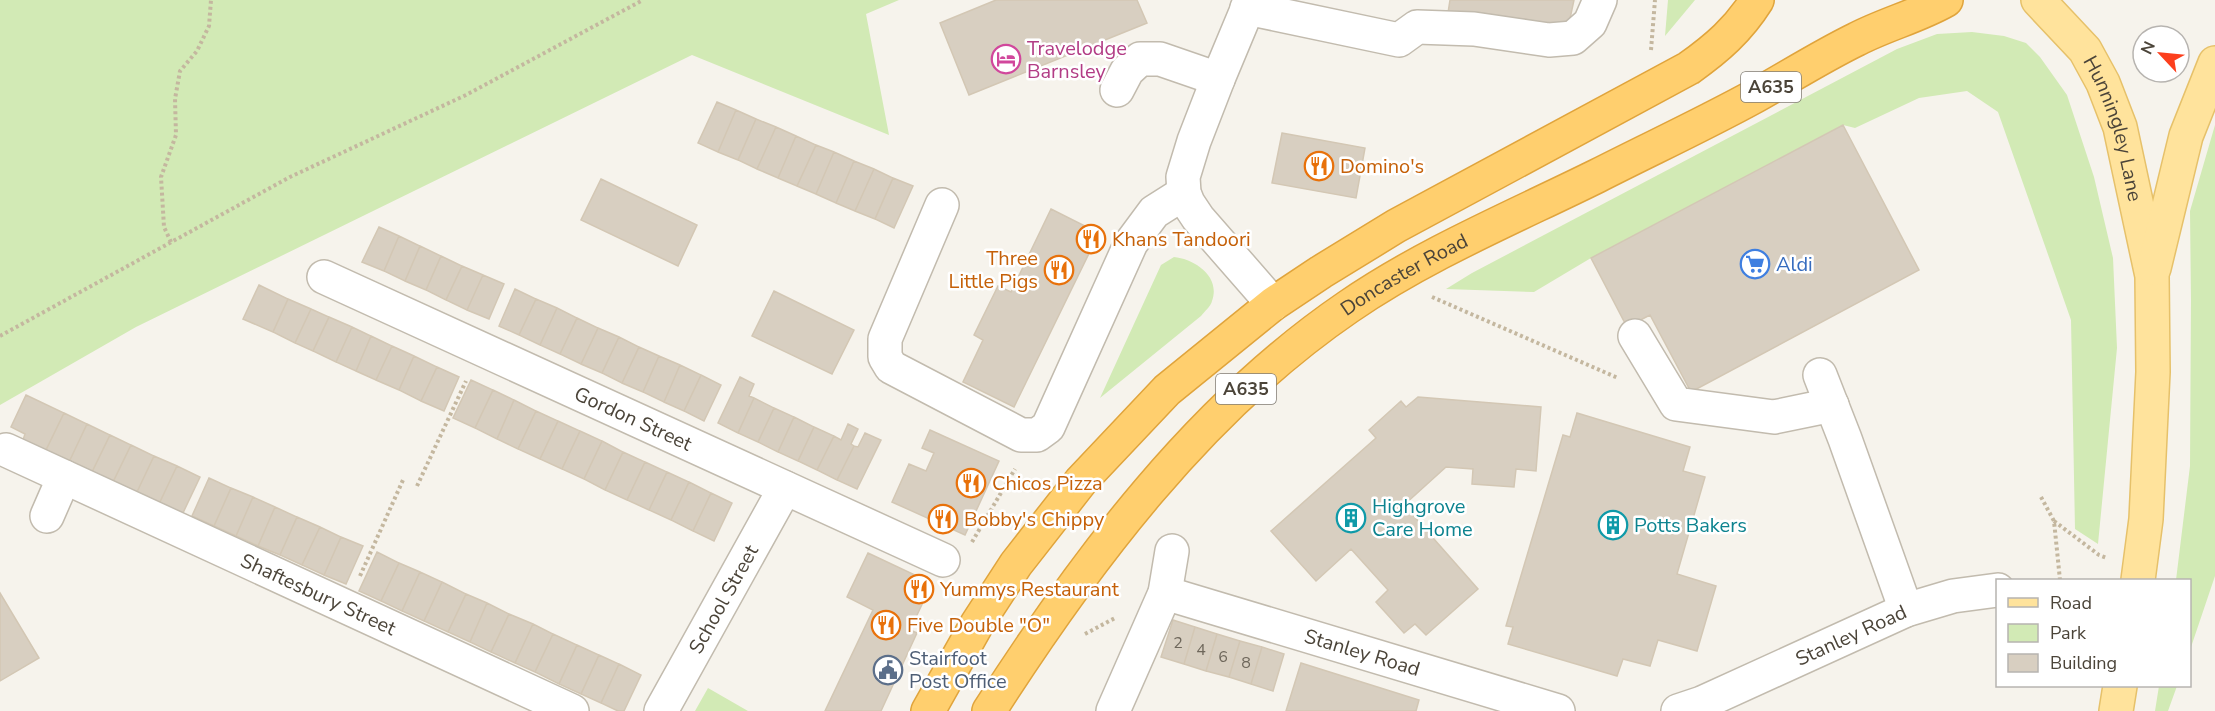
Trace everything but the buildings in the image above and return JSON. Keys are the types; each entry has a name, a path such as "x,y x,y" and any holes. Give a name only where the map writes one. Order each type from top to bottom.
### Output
{"highway":[{"name":"A635","path":"928,711 977,624 1016,564 1081,481 1167,390 1274,304 1396,226 1689,68 1720,46 1745,19 1757,0"},
{"name":"Doncaster Road","path":"989,711 1088,568 1165,472 1228,405 1281,357 1349,306 1430,259 1752,98 1857,38 1946,0"}],"main road":[{"name":"Hunningley Lane","path":"2038,0 2085,50 2103,83 2120,127 2152,276 2153,372 2146,519 2139,574"},
{"name":"Hunningley Lane","path":"2152,276 2186,136 2215,63"},
{"path":"2116,711 2120,687"}],"street":[{"path":"1274,304 1198,218 1184,193 1183,177 1194,141 1249,4 1399,40 1417,27 1474,29 1549,40 1573,38 1590,23 1600,0"},
{"path":"1117,90 1127,71 1140,59 1160,59 1218,79"},
{"path":"942,205 885,339 885,357 891,368 1023,432 1048,427 1131,243 1154,212 1184,193"},
{"name":"Gordon Street","path":"324,277 943,560"},
{"path":"1635,336 1676,404 1774,417 1832,405"},
{"path":"1820,375 1906,610"},
{"name":"Shaftesbury Street","path":"6,450 572,711"},
{"path":"47,516 64,477"},
{"name":"School Street","path":"661,711 785,488"},
{"path":"1113,711 1165,593 1172,551"},
{"name":"Stanley Road","path":"1695,708 1906,610 1953,596 1996,590"},
{"name":"Stanley Road","path":"1165,593 1558,711"}],"path":[{"path":"171,242 164,227 161,177 176,135 175,99 180,71 197,51 209,26 211,0"},
{"path":"0,336 290,177 466,95 643,0"},
{"path":"1393,280 1622,380"},
{"path":"417,486 480,349"},
{"path":"943,560 958,567 991,507 1023,432"},
{"path":"346,607 403,480"},
{"path":"2041,497 2054,521 2060,579"},
{"path":"2054,521 2099,555 2139,574"},
{"path":"1080,636 1165,593"}],"green space":[{"path":"0,0 899,0 866,14 889,135 692,55 136,327 0,405"},
{"path":"1668,0 1695,0 1665,36"},
{"path":"1972,32 2004,36 2026,43 2040,57 2067,95 2094,177 2113,258 2117,348 2098,544 2075,529 2071,320 1998,112 1967,91 1919,98 1855,128 1843,125 1591,258 1534,292 1446,289 1472,273 1897,49 1937,34"},
{"path":"2215,125 2215,576 2191,647 2191,579 2176,579 2190,466 2190,211"},
{"path":"1174,257 1197,265 1209,277 1214,292 1209,307 1100,398 1161,265"},
{"path":"2159,687 2177,687 2168,711 2155,711"},
{"path":"708,688 748,711 695,711"}],"place":[{"name":"Travelodge Barnsley","path":"1006,59"},
{"name":"Domino's","path":"1319,166"},
{"name":"Khans Tandoori","path":"1091,239"},
{"name":"Aldi","path":"1755,264"},
{"name":"Three Little Pigs","path":"1059,270"},
{"name":"Chicos Pizza","path":"971,483"},
{"name":"Highgrove Care Home","path":"1351,518"},
{"name":"Bobby's Chippy","path":"943,519"},
{"name":"Potts Bakers","path":"1613,525"},
{"name":"Yummys Restaurant","path":"919,589"},
{"name":"Five Double \"O\"","path":"886,625"},
{"name":"Stairfoot Post Office","path":"888,670"}]}
